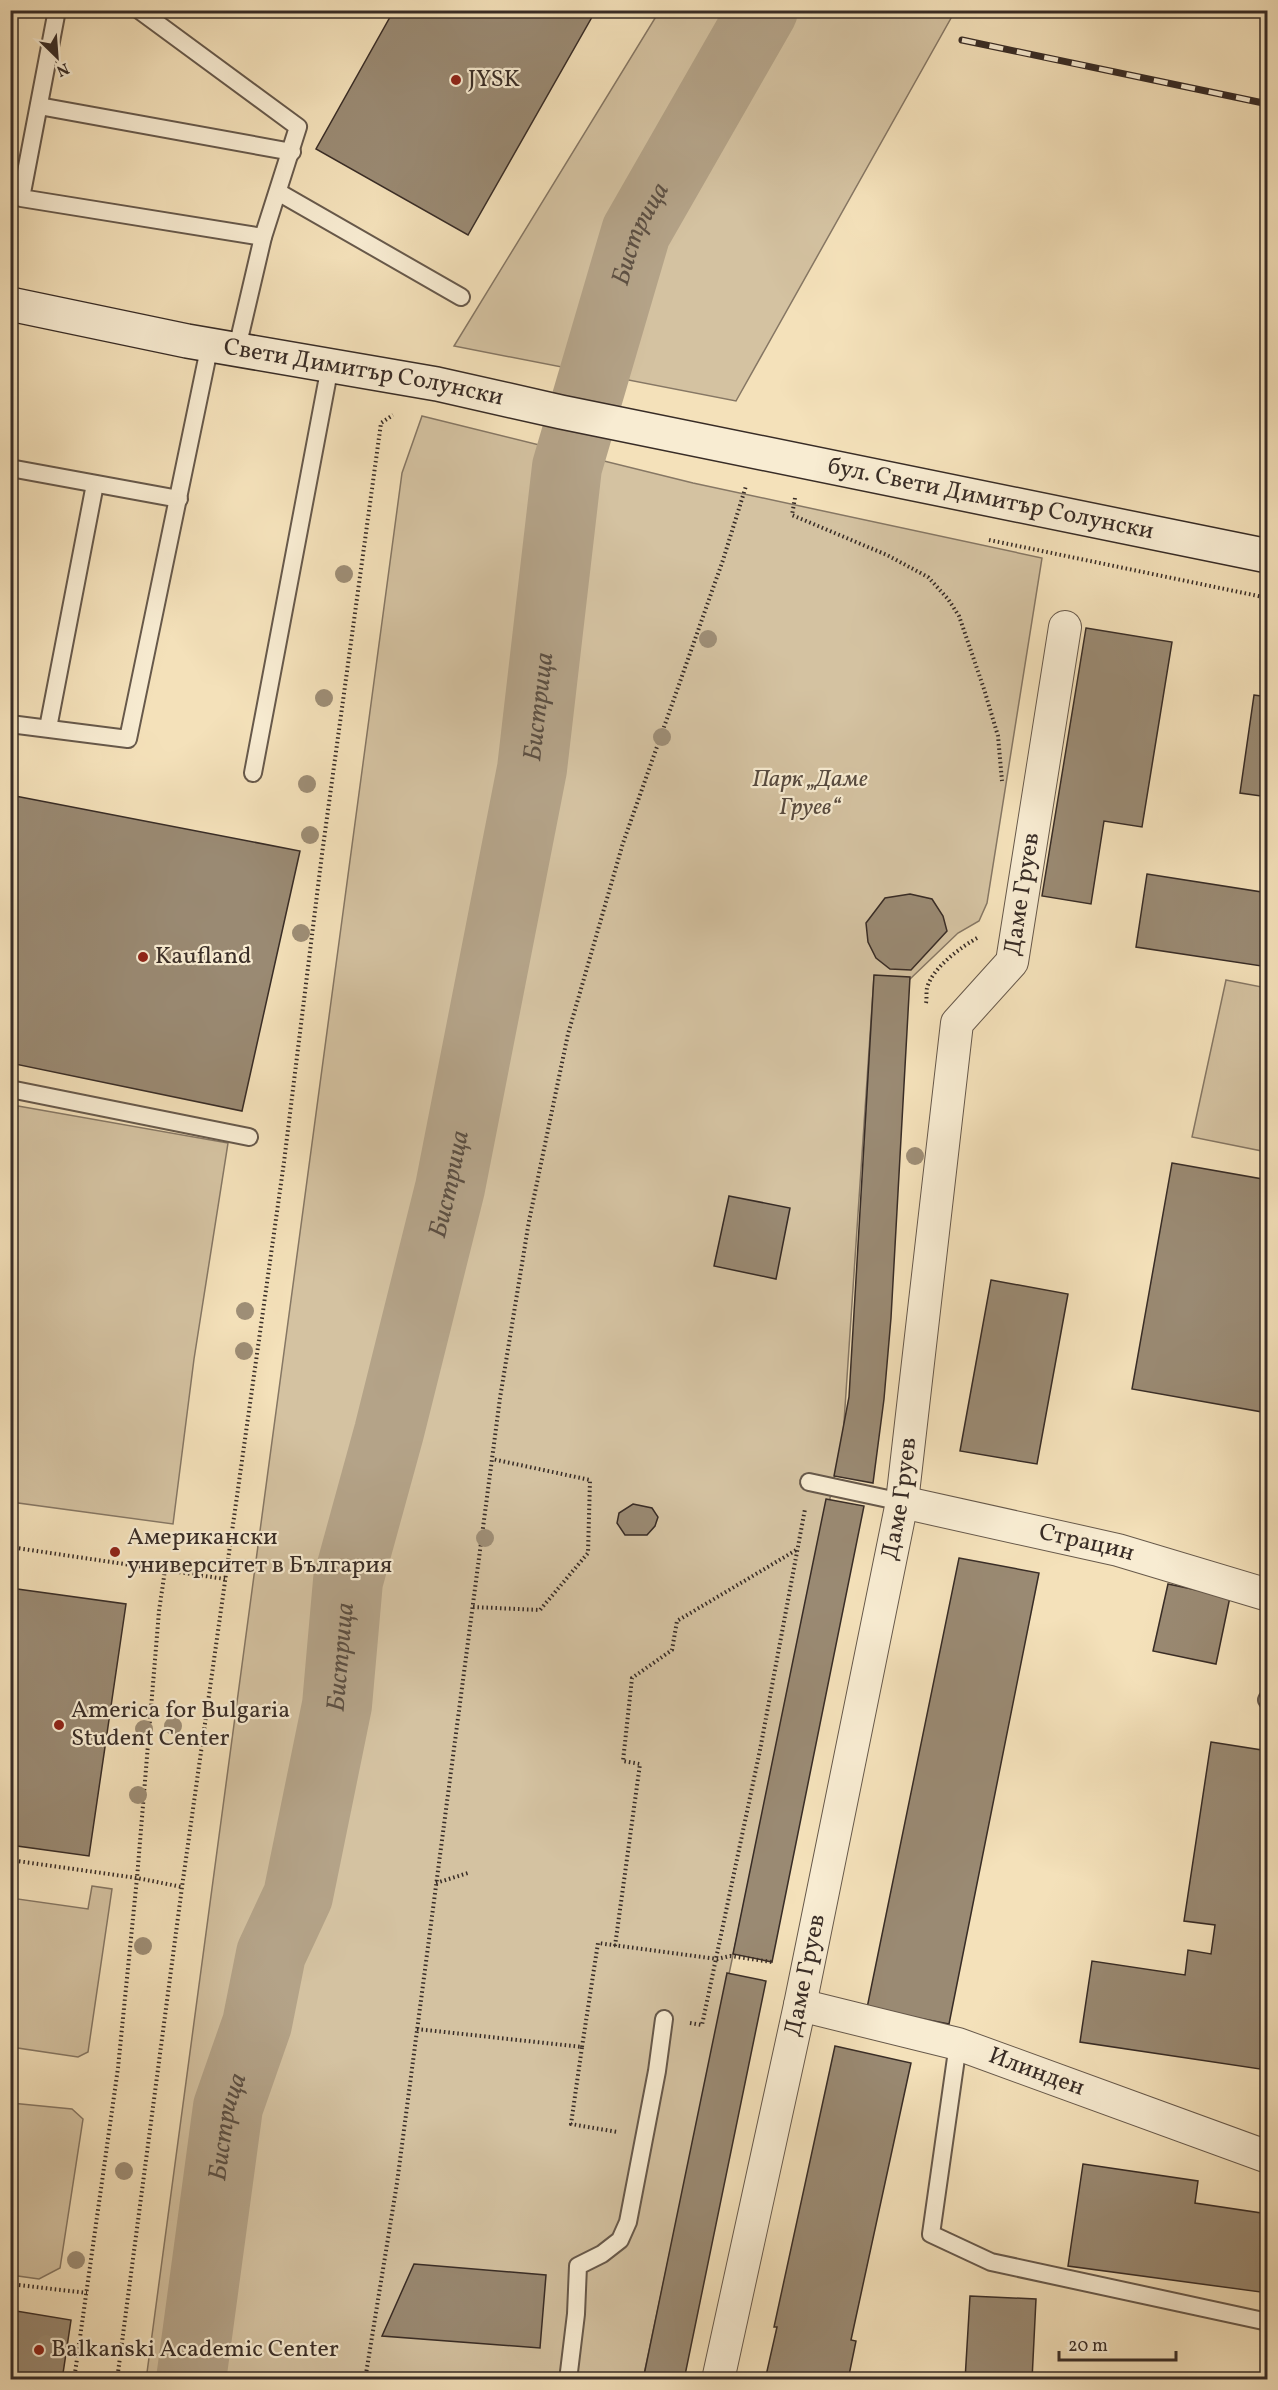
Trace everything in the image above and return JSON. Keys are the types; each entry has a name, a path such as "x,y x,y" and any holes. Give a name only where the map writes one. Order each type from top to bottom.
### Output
{"main road":[{"name":"Свети Димитър Солунски","path":"10,304 223,346 437,384 716,443"},
{"name":"бул. Свети Димитър Солунски","path":"716,443 1268,556"}],"street":[{"name":"Даме Груев","path":"718,2379 800,2006 902,1503 957,1023 1012,962 1065,627"},
{"name":"Страцин","path":"902,1503 1118,1550 1268,1595"},
{"name":"Илинден","path":"800,2006 958,2044 1268,2157"}],"lane":[{"path":"57,10 21,198 263,237"},
{"path":"10,724 128,739 178,499 223,346 263,237 292,152 298,127 138,10"},
{"path":"39,106 292,152"},
{"path":"278,192 461,297"},
{"path":"253,772 330,366"},
{"path":"10,468 178,499"},
{"path":"48,728 95,484"},
{"path":"10,1089 249,1137"},
{"path":"809,1482 902,1503"},
{"path":"568,2379 576,2314 578,2266 602,2254 620,2240 628,2222 664,2019"},
{"path":"958,2044 931,2234 991,2262 1268,2322"}],"path":[{"path":"117,2379 182,1887 282,1174 322,854 381,423 397,412"},
{"path":"797,490 792,515 887,555 928,577 948,599 958,616 998,736 1003,787"},
{"path":"365,2379 397,2183 492,1459 529,1221 568,1034 623,843 734,524"},
{"path":"926,1008 927,988 933,977 960,947 980,937"},
{"path":"473,1607 540,1610 588,1553 590,1480 492,1459"},
{"path":"664,2019 702,2025 799,1548 809,1482"},
{"path":"10,1546 225,1579"},
{"path":"615,1946 640,1764 623,1761 632,1678 672,1650 677,1621 799,1548"},
{"path":"75,2379 118,2068 137,1878 159,1611 165,1570"},
{"path":"10,1860 137,1878 182,1887"},
{"path":"436,1883 468,1873"},
{"path":"644,2137 570,2124 598,1943 717,1959 730,1956 772,1962"},
{"path":"417,2029 582,2047"},
{"path":"10,2284 87,2293"}],"green space":[{"path":"660,10 955,11 736,401 454,346"},
{"name":"Парк „Даме Груев“","path":"422,416 693,483 1042,558 987,903 979,921 958,933 909,980 874,976 843,1437 643,2379 146,2380 402,473"},
{"path":"1226,980 1267,988 1267,1152 1192,1137"},
{"path":"18,1106 228,1143 194,1359 173,1524 11,1502 10,1156"},
{"path":"92,1886 112,1889 88,2052 78,2057 11,2047 11,1898 88,1909"},
{"path":"11,2103 72,2109 83,2119 60,2268 39,2279 11,2275"}],"building":[{"name":"JYSK","path":"394,10 596,10 468,235 316,149"},
{"path":"1086,628 1172,642 1142,827 1104,821 1091,904 1042,896"},
{"path":"1254,695 1268,697 1268,797 1240,793"},
{"name":"Kaufland","path":"10,795 300,851 242,1111 10,1063"},
{"path":"1147,874 1268,893 1268,967 1136,947"},
{"path":"910,894 932,899 943,916 947,931 911,970 890,969 876,958 868,942 866,923 885,898"},
{"path":"874,975 910,977 891,1318 884,1399 873,1483 834,1476 849,1397"},
{"path":"1172,1163 1268,1180 1268,1413 1132,1389"},
{"path":"729,1196 790,1208 776,1279 714,1266"},
{"path":"991,1280 1068,1294 1037,1464 960,1451"},
{"path":"826,1499 864,1506 772,1962 733,1954"},
{"path":"633,1504 652,1508 658,1517 655,1526 647,1535 625,1535 617,1523 619,1513"},
{"path":"959,1558 1039,1573 949,2024 867,2008"},
{"path":"1168,1584 1230,1597 1216,1664 1153,1651"},
{"name":"America for Bulgaria Student Center","path":"10,1588 126,1604 89,1856 10,1845"},
{"path":"1211,1742 1268,1751 1268,2016 1260,2069 1080,2042 1092,1961 1185,1975 1188,1950 1211,1954 1215,1925 1184,1921"},
{"path":"727,1973 766,1981 684,2380 643,2380"},
{"path":"835,2046 911,2063 851,2340 856,2341 848,2380 765,2380 777,2327 774,2327"},
{"path":"1083,2164 1198,2181 1195,2203 1268,2214 1268,2293 1068,2266"},
{"path":"414,2264 546,2275 540,2348 382,2336"},
{"path":"970,2296 1036,2299 1032,2380 965,2380"},
{"name":"Balkanski Academic Center","path":"10,2310 71,2320 62,2380 10,2380"}],"waterway":[{"name":"Бистрица","path":"191,2380 228,2107 257,2024 271,1954 298,1896 337,1705 348,1581 389,1432 450,1188 532,769 567,467 636,232 763,10"}],"railway":[{"path":"962,40 1268,104"}],"place":[{"name":"JYSK","path":"456,80"},
{"name":"Kaufland","path":"143,957"},
{"name":"Американски университет в България","path":"115,1552"},
{"name":"America for Bulgaria Student Center","path":"59,1725"},
{"name":"Balkanski Academic Center","path":"39,2350"}]}
